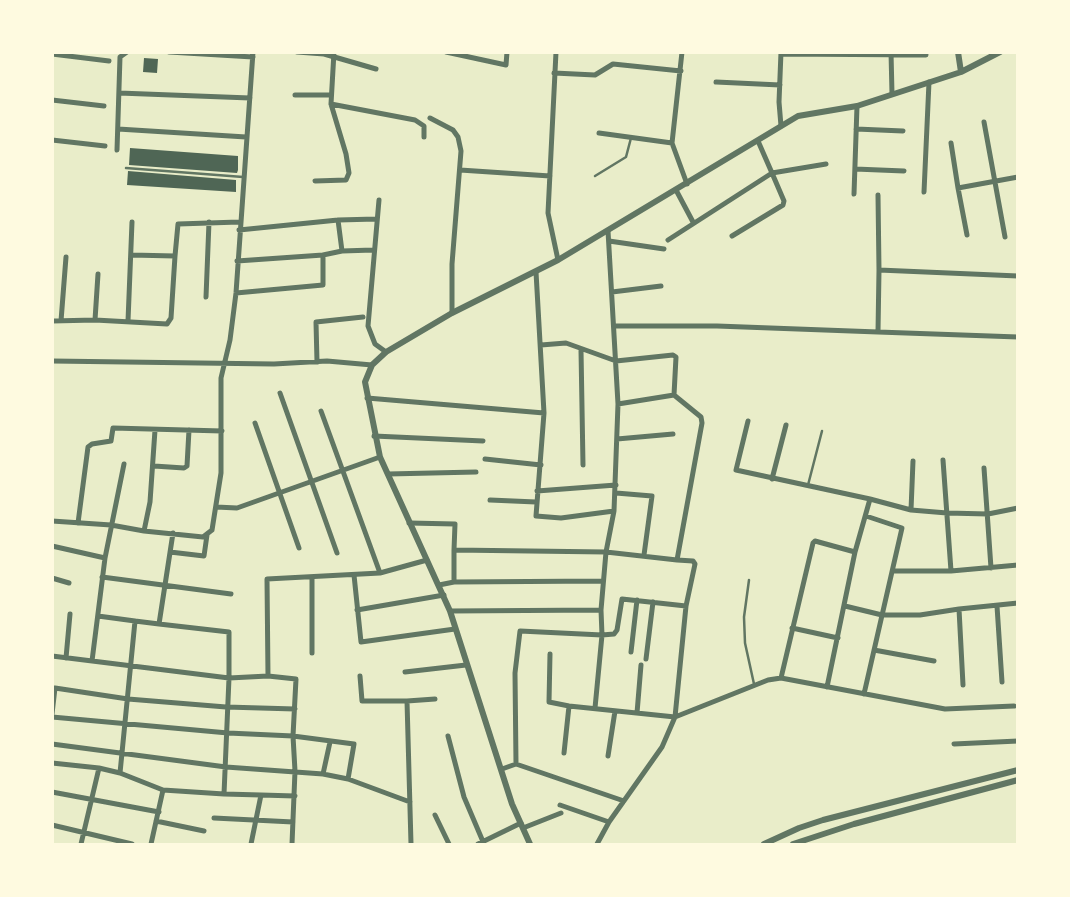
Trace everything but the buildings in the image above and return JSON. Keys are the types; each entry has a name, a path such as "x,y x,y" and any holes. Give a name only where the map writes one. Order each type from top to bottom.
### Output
{"street":[{"path":"117,150 120,57 127,52"},
{"path":"169,52 253,55 239,222 236,293 221,378 221,473 216,507 212,530 207,535 204,556 170,552"},
{"path":"297,52 334,54 376,69"},
{"path":"446,52 506,65 508,52"},
{"path":"556,52 548,213 558,260"},
{"path":"682,52 672,143 687,184"},
{"path":"958,52 961,72"},
{"path":"530,844 502,769 440,585 409,523 380,457 374,436 365,382 372,365 386,352 452,314 558,260 798,116 857,106 961,72 1000,52"},
{"path":"781,126 781,53 926,55"},
{"path":"52,54 109,62"},
{"path":"315,181 346,180 349,173 346,154 331,104 330,95 334,54"},
{"path":"891,54 892,94"},
{"path":"554,73 595,75 613,64 681,71"},
{"path":"716,82 780,85"},
{"path":"924,192 929,82"},
{"path":"119,93 250,98"},
{"path":"295,95 330,95"},
{"path":"52,100 104,106"},
{"path":"331,104 415,120 424,126 424,137"},
{"path":"854,194 857,106"},
{"path":"430,118 443,123 453,130 458,138 461,151 452,264 452,314"},
{"path":"984,122 1005,237"},
{"path":"118,129 246,137"},
{"path":"856,129 903,131"},
{"path":"599,133 672,143"},
{"path":"52,140 105,146"},
{"path":"732,236 783,205 784,201 758,140"},
{"path":"950,143 967,235"},
{"path":"668,240 772,173 826,164"},
{"path":"855,169 904,171"},
{"path":"460,170 550,176"},
{"path":"958,188 1018,177"},
{"path":"676,190 694,222"},
{"path":"878,195 878,332"},
{"path":"379,200 373,250 368,326 375,344 386,352"},
{"path":"239,230 338,220 376,219"},
{"path":"338,220 342,251"},
{"path":"128,322 132,222"},
{"path":"206,297 209,222"},
{"path":"52,321 95,320 167,324 170,322 178,224 239,222"},
{"path":"595,708 602,635 602,581 616,493 618,404 608,231"},
{"path":"609,241 664,249"},
{"path":"237,261 323,255 342,251 373,250"},
{"path":"130,255 175,256"},
{"path":"236,293 323,285 323,255"},
{"path":"61,320 66,257"},
{"path":"879,270 1018,276"},
{"path":"536,272 544,414 541,466 535,512 540,517 561,518 614,511"},
{"path":"95,320 98,274"},
{"path":"612,292 661,286"},
{"path":"317,362 316,322 363,317"},
{"path":"614,326 717,326 1018,337"},
{"path":"541,345 566,343 581,350 616,361 673,355 677,360 674,395"},
{"path":"581,350 583,465"},
{"path":"52,360 274,364 317,362 372,365"},
{"path":"280,393 337,553"},
{"path":"618,404 674,395 701,417 702,423 677,560"},
{"path":"367,398 544,414"},
{"path":"321,411 380,572"},
{"path":"748,421 735,469 911,510 988,514 1018,508"},
{"path":"255,423 299,548"},
{"path":"772,479 786,425"},
{"path":"78,524 89,445 110,441 113,428 222,431"},
{"path":"144,531 150,502 154,466 155,430"},
{"path":"154,466 184,468 187,466 189,430"},
{"path":"617,439 673,434"},
{"path":"374,436 483,441"},
{"path":"216,507 237,508 380,457"},
{"path":"485,459 541,466"},
{"path":"911,510 913,460"},
{"path":"944,460 951,571"},
{"path":"92,661 104,558 124,464"},
{"path":"984,468 991,568"},
{"path":"388,474 476,472"},
{"path":"537,491 616,485"},
{"path":"616,493 652,496 644,555"},
{"path":"827,687 855,552 870,499"},
{"path":"490,500 536,502"},
{"path":"864,694 902,528 866,516"},
{"path":"52,521 111,525 144,531 207,535"},
{"path":"409,523 455,524 454,582"},
{"path":"159,624 173,533"},
{"path":"781,678 813,543 815,541 855,552"},
{"path":"52,546 104,558"},
{"path":"454,550 606,552 693,561 695,564 686,606 675,717 662,747 609,822 596,844"},
{"path":"268,676 267,579 380,572 427,560"},
{"path":"892,571 951,571 1018,565"},
{"path":"354,575 361,642 455,629"},
{"path":"312,576 312,653"},
{"path":"52,578 69,583"},
{"path":"102,578 231,594"},
{"path":"440,585 454,582 602,581"},
{"path":"357,610 444,596"},
{"path":"516,764 515,673 520,631 614,634 617,630 622,599 686,606"},
{"path":"631,652 637,600"},
{"path":"646,659 653,602"},
{"path":"845,606 882,615 920,615 1018,603"},
{"path":"997,606 1002,682"},
{"path":"959,609 963,685"},
{"path":"450,611 601,610"},
{"path":"66,658 70,614"},
{"path":"98,616 228,632 229,678 226,707 228,733 224,794"},
{"path":"120,772 135,621"},
{"path":"792,628 838,638"},
{"path":"874,650 934,661"},
{"path":"550,654 549,702 569,706 675,717 754,686 781,678 945,709 1014,706"},
{"path":"52,656 229,678 268,676 296,679 293,736 295,796 292,844"},
{"path":"405,672 466,665"},
{"path":"637,713 641,665"},
{"path":"360,676 362,701 435,699"},
{"path":"294,709 226,707 128,699 54,688 52,716 228,733 293,736 354,744 348,779"},
{"path":"407,701 411,844"},
{"path":"564,753 569,706"},
{"path":"608,756 615,711"},
{"path":"448,736 464,796 481,844 522,825 561,813"},
{"path":"323,774 330,742"},
{"path":"954,744 1018,742"},
{"path":"52,744 226,767 323,774 348,779 410,802"},
{"path":"52,763 120,772 164,790 295,796"},
{"path":"502,769 516,764 624,801"},
{"path":"81,844 99,768"},
{"path":"764,844 799,828 859,810 965,785 1018,770"},
{"path":"797,844 862,822 1018,780"},
{"path":"965,785 968,795"},
{"path":"150,844 164,790"},
{"path":"52,792 159,812"},
{"path":"251,844 261,795"},
{"path":"560,805 609,822"},
{"path":"859,810 862,822"},
{"path":"435,815 449,844"},
{"path":"214,818 293,822"},
{"path":"156,820 204,831"},
{"path":"52,825 132,844"}],"lane":[{"path":"595,176 626,157 631,137"},
{"path":"126,168 243,177"},
{"path":"807,486 822,430"},
{"path":"749,580 744,617 745,642 754,686"}]}
